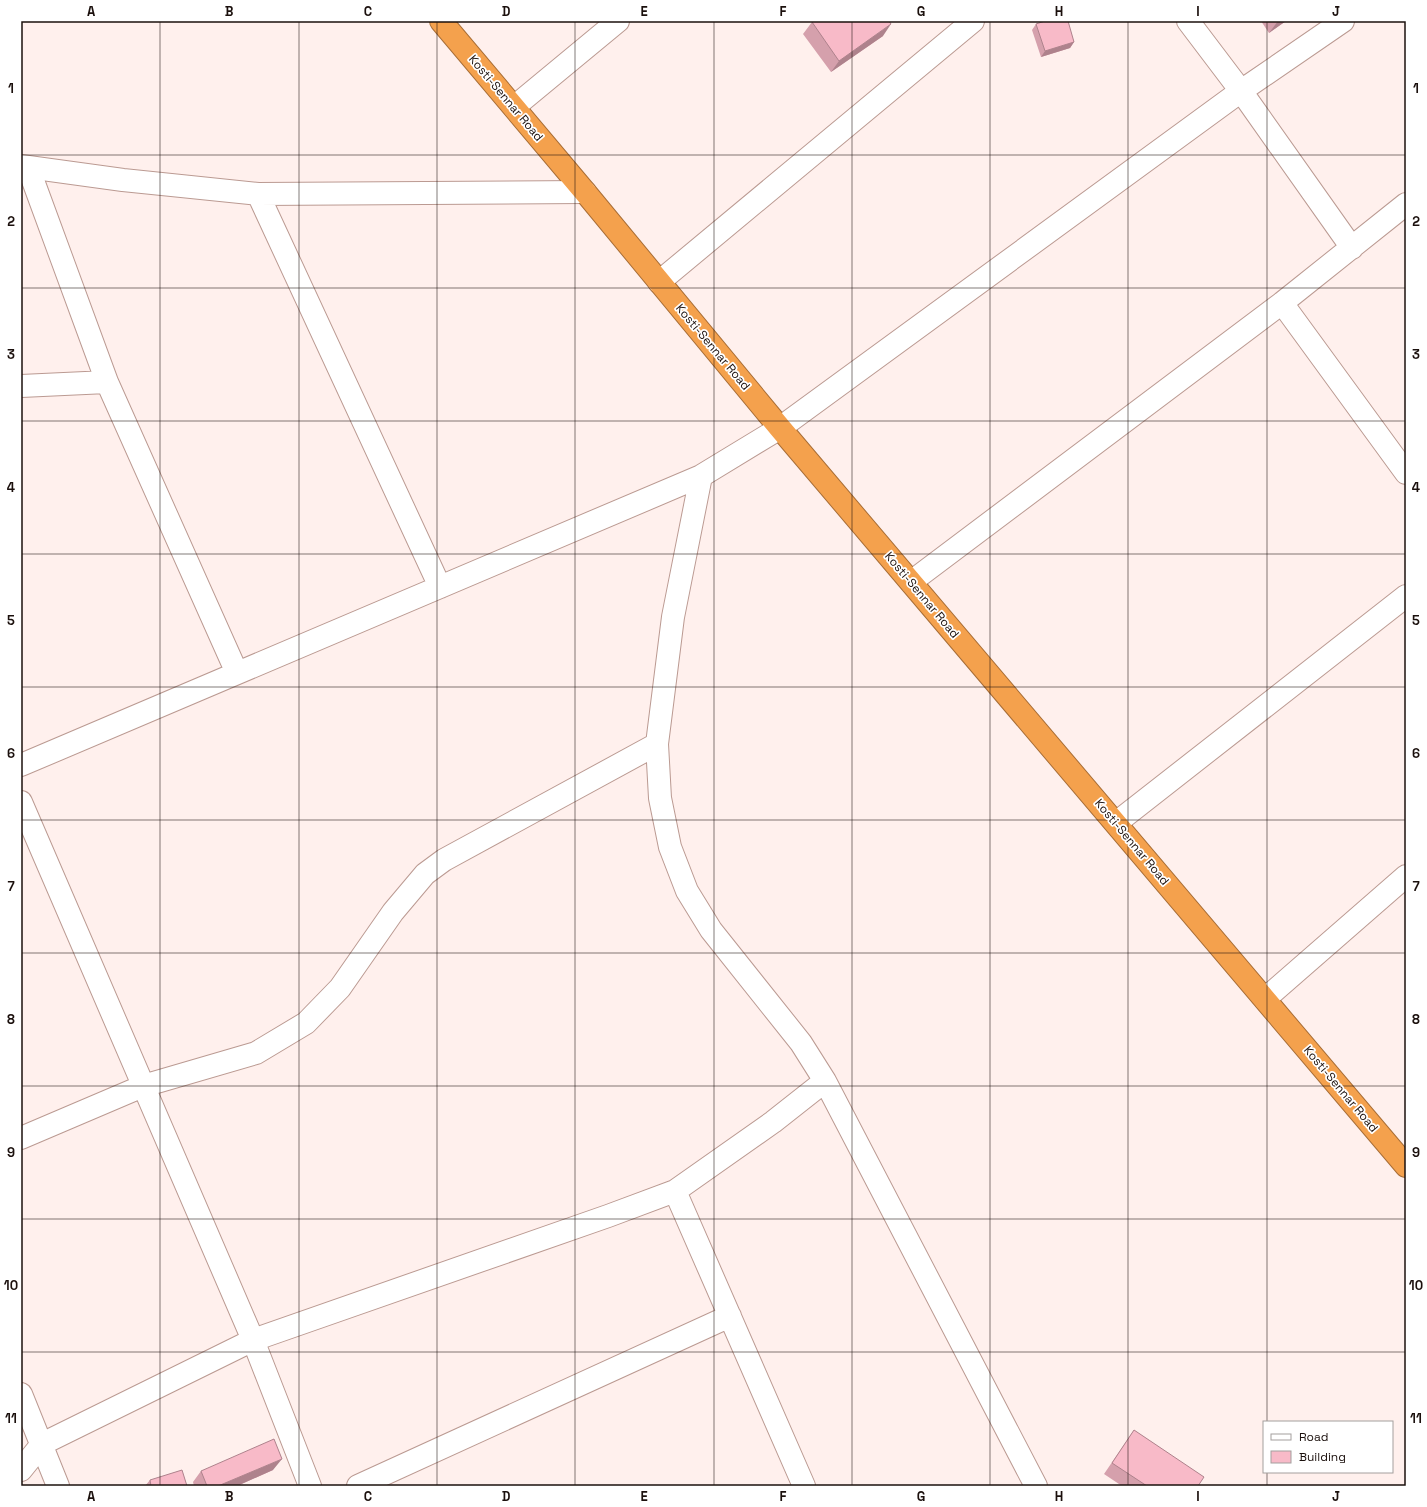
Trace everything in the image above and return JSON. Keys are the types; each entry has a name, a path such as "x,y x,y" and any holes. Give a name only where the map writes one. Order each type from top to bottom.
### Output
{"highway":[{"name":"Kosti-Sennar Road","path":"441,21 660,282 780,428 1265,999 1404,1160"}],"street":[{"path":"514,107 618,21"},
{"path":"660,282 973,21"},
{"path":"1188,21 1241,91 1352,248"},
{"path":"21,765 701,476 780,428 1241,91 1343,21"},
{"path":"237,673 107,382 25,167 123,180 258,194 585,192"},
{"path":"258,194 440,587"},
{"path":"911,582 1282,303 1406,204"},
{"path":"1282,303 1406,473"},
{"path":"21,386 107,382"},
{"path":"701,476 673,617 657,744 660,798 670,847 687,891 711,930 801,1043 825,1081 1036,1486"},
{"path":"1116,823 1406,596"},
{"path":"21,1138 143,1086 256,1053 306,1023 340,988 393,912 425,874 444,860 657,744"},
{"path":"21,802 253,1340 310,1486"},
{"path":"1265,999 1406,876"},
{"path":"21,1470 42,1444 253,1340 608,1216 675,1191 773,1122 825,1081"},
{"path":"675,1191 804,1486"},
{"path":"358,1486 730,1316"},
{"path":"21,1394 58,1486"}],"building":[{"path":"889,21 891,24 839,61 812,22"},
{"path":"1045,21 1068,21 1074,42 1045,51 1036,24"},
{"path":"1134,1430 1204,1477 1198,1486 1147,1486 1112,1463"},
{"path":"274,1439 282,1459 218,1486 207,1486 201,1471"},
{"path":"182,1470 187,1486 151,1486 150,1480"}]}
